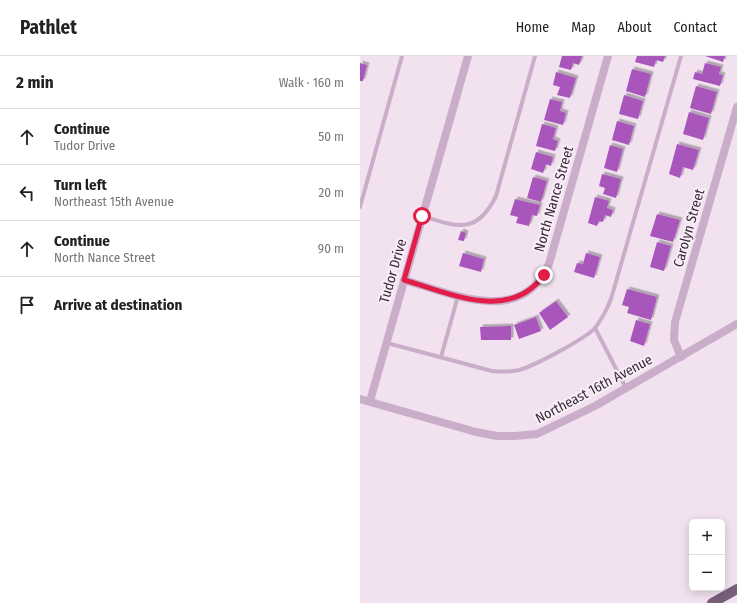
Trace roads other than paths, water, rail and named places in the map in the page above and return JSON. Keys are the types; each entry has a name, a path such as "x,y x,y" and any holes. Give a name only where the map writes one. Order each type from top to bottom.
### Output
{"main road":[{"path":"712,603 737,589"}],"street":[{"name":"Tudor Drive","path":"370,401 468,56"},
{"name":"North Nance Street","path":"404,280 482,301 497,302 511,300 530,291 544,275 549,264 608,56"},
{"name":"Carolyn Street","path":"682,357 674,340 675,322 737,107"},
{"name":"Northeast 16th Avenue","path":"360,398 476,432 497,436 537,434 595,406 737,324"}],"lane":[{"path":"360,207 402,56"},
{"path":"422,216 454,226 466,226 478,220 489,210 496,196 535,56"},
{"path":"386,343 492,371 506,372 521,370 564,349 584,338 595,328 606,312 611,298 681,56"},
{"path":"441,357 458,295"},
{"path":"595,328 626,388"}]}
